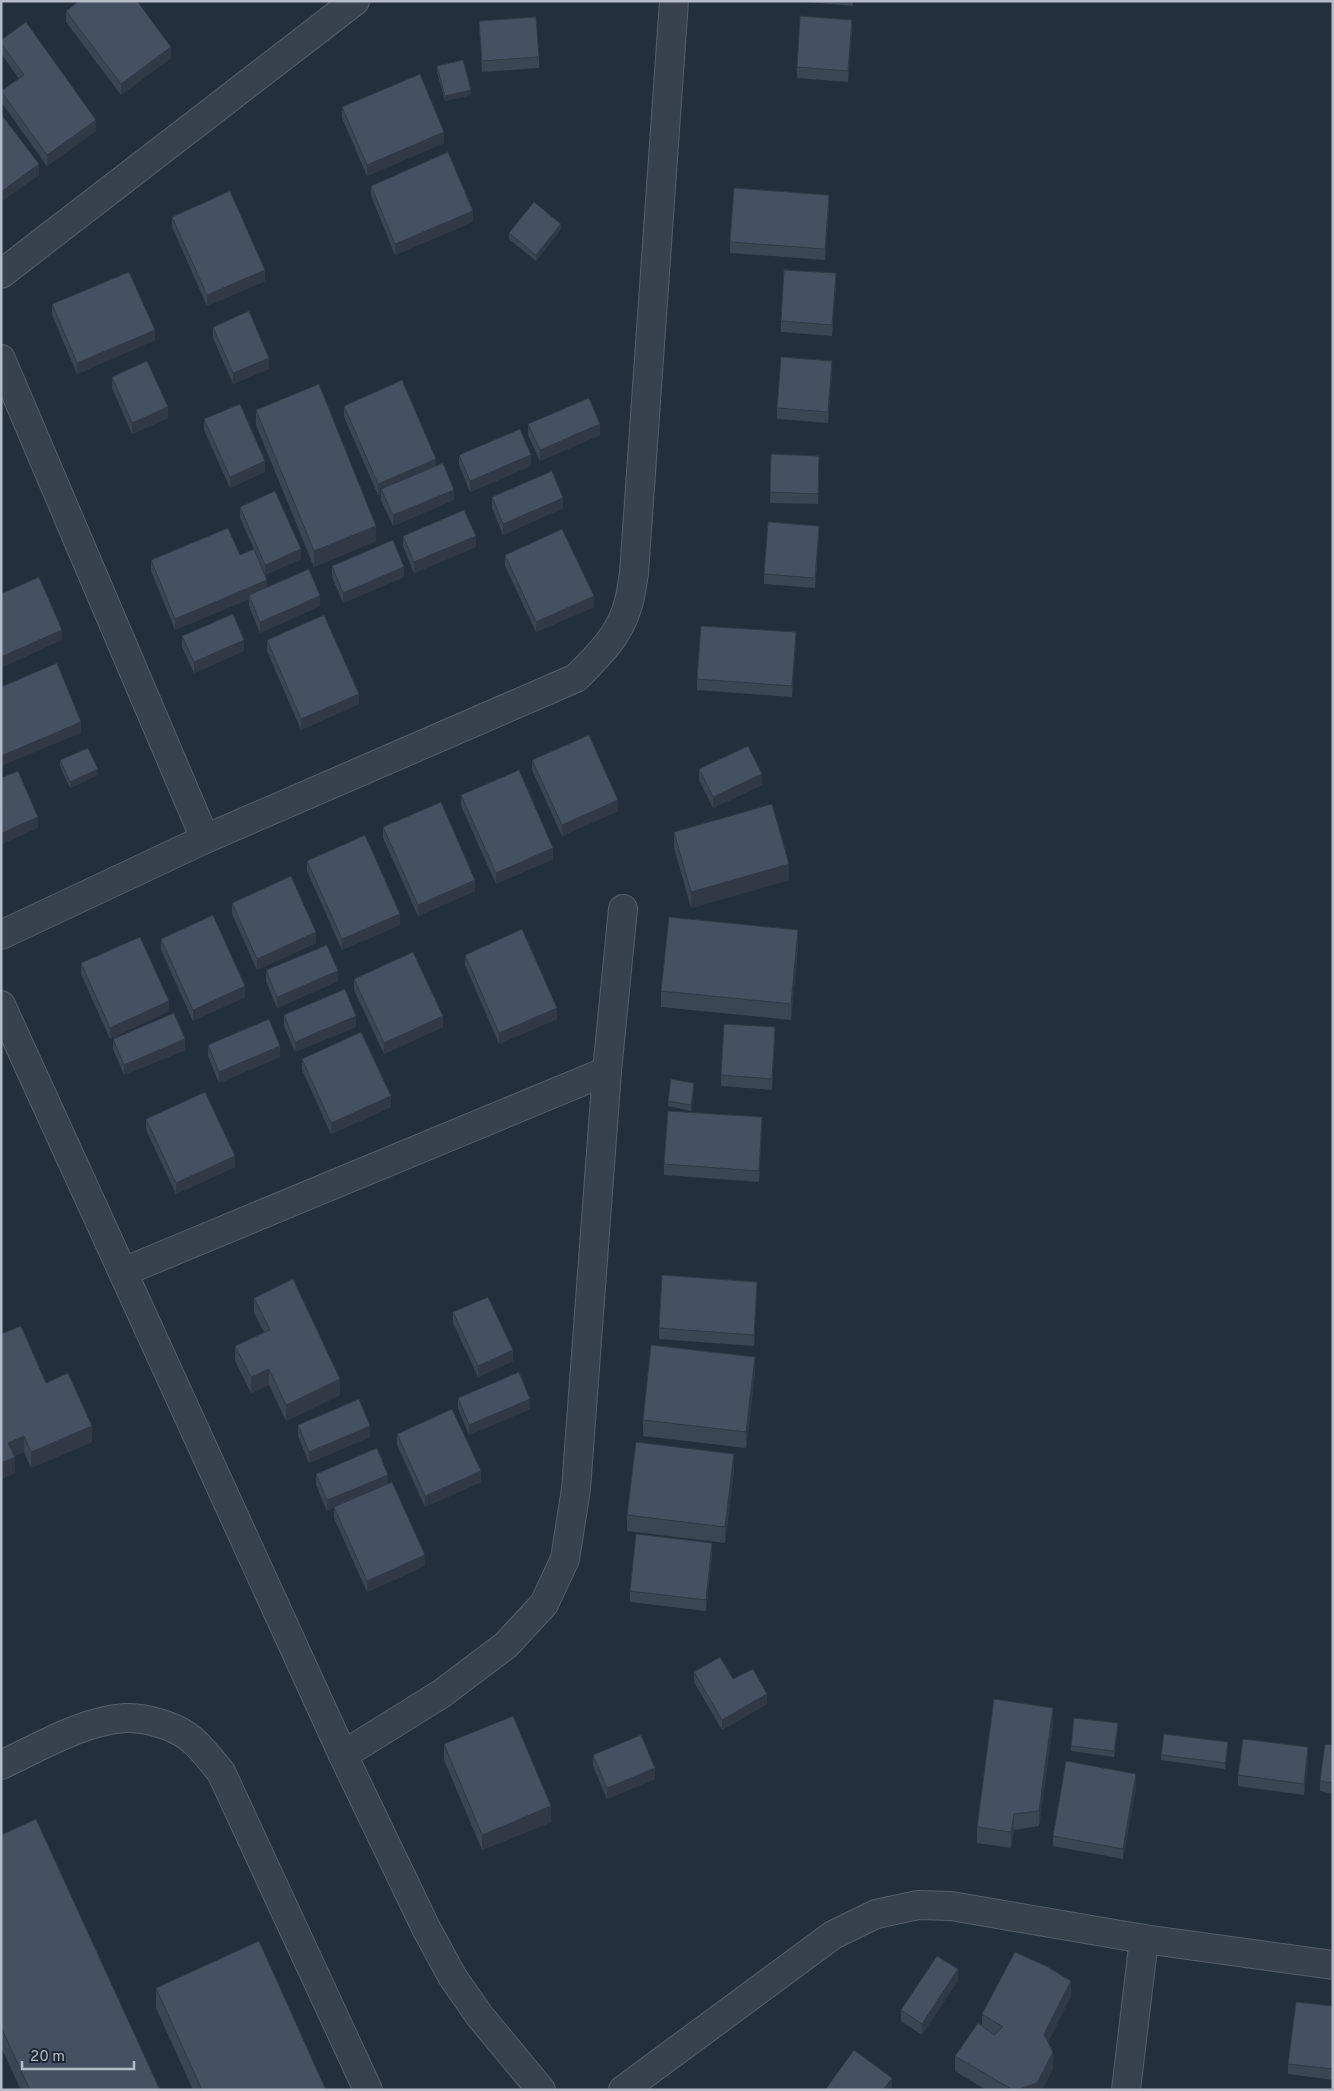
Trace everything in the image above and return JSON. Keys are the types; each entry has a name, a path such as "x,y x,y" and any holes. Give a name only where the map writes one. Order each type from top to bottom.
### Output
{"street":[{"path":"1,274 355,1"},
{"path":"1,935 205,838 576,678 601,653 616,632 627,609 634,573 674,1"},
{"path":"1,358 205,838"},
{"path":"343,1754 441,1694 506,1645 544,1604 565,1559 576,1489 606,1072 623,909"},
{"path":"1,1005 343,1754 426,1928 452,1976 479,2015 541,2090"},
{"path":"123,1272 606,1072"},
{"path":"1,1765 98,1723 127,1718 152,1722 178,1730 198,1746 221,1772 368,2090"},
{"path":"623,2090 833,1935 876,1914 918,1904 952,1906 1144,1939 1333,1965"},
{"path":"1126,2090 1144,1939"}],"building":[{"path":"79,1 137,1 171,47 121,84 66,11"},
{"path":"800,16 852,20 848,71 797,67"},
{"path":"536,17 539,57 482,61 479,21"},
{"path":"26,22 96,120 47,155 1,91 24,75 1,43 1,40"},
{"path":"463,60 471,90 445,96 437,66"},
{"path":"420,74 444,132 367,165 342,107"},
{"path":"1,114 39,164 1,192"},
{"path":"448,152 473,211 395,244 371,186"},
{"path":"734,188 829,195 825,249 730,242"},
{"path":"230,191 265,270 207,295 172,217"},
{"path":"534,202 561,224 536,255 509,233"},
{"path":"784,270 836,273 832,325 781,321"},
{"path":"129,272 155,330 77,363 52,304"},
{"path":"249,311 269,358 233,373 213,327"},
{"path":"781,357 832,361 828,412 777,408"},
{"path":"147,361 168,407 132,423 112,377"},
{"path":"402,380 436,459 378,484 344,406"},
{"path":"319,384 376,526 314,551 256,410"},
{"path":"589,398 600,424 540,450 528,424"},
{"path":"240,404 265,461 230,477 204,419"},
{"path":"520,429 531,455 470,481 459,455"},
{"path":"771,454 819,456 818,494 770,492"},
{"path":"443,463 454,490 393,515 381,489"},
{"path":"552,471 563,498 503,524 492,497"},
{"path":"275,491 301,549 265,565 240,507"},
{"path":"464,510 476,536 414,562 403,536"},
{"path":"768,522 819,526 815,578 764,574"},
{"path":"228,528 240,555 254,549 267,580 175,619 151,560"},
{"path":"562,529 594,596 536,622 505,555"},
{"path":"393,540 404,567 343,593 332,566"},
{"path":"309,569 320,596 260,622 249,595"},
{"path":"39,577 62,630 1,657 1,594"},
{"path":"233,614 244,640 194,662 182,636"},
{"path":"324,615 359,694 301,719 267,640"},
{"path":"701,626 796,632 792,686 697,679"},
{"path":"57,663 81,722 1,756 1,687"},
{"path":"589,735 618,800 562,825 532,760"},
{"path":"748,746 762,774 713,797 699,769"},
{"path":"88,748 98,769 70,782 60,760"},
{"path":"519,770 553,848 496,873 461,795"},
{"path":"18,771 38,817 2,833 1,778"},
{"path":"441,802 475,880 418,905 383,827"},
{"path":"772,804 789,864 691,892 674,832"},
{"path":"365,835 400,914 342,939 307,861"},
{"path":"291,876 316,932 257,959 232,903"},
{"path":"213,915 245,986 193,1010 161,939"},
{"path":"669,917 798,930 791,1004 661,991"},
{"path":"522,929 557,1008 499,1033 465,955"},
{"path":"140,937 169,1001 110,1028 81,963"},
{"path":"327,945 338,971 277,997 266,970"},
{"path":"413,952 443,1016 384,1043 354,979"},
{"path":"345,989 356,1016 295,1042 284,1015"},
{"path":"174,1013 185,1039 124,1065 113,1039"},
{"path":"269,1019 280,1046 219,1072 208,1045"},
{"path":"724,1024 775,1027 772,1079 721,1075"},
{"path":"361,1032 391,1096 331,1123 302,1059"},
{"path":"671,1079 694,1083 691,1105 668,1101"},
{"path":"205,1092 235,1156 176,1183 146,1119"},
{"path":"668,1111 762,1117 759,1171 664,1164"},
{"path":"662,1275 757,1282 754,1335 659,1328"},
{"path":"293,1279 340,1379 286,1405 269,1369 251,1377 235,1346 270,1330 254,1298"},
{"path":"488,1297 513,1350 478,1366 453,1312"},
{"path":"21,1326 46,1383 68,1373 92,1426 31,1452 24,1436 8,1443 15,1457 1,1463 1,1334"},
{"path":"651,1345 755,1357 746,1432 643,1420"},
{"path":"519,1372 530,1399 469,1425 458,1398"},
{"path":"359,1399 370,1426 309,1452 298,1425"},
{"path":"452,1409 481,1471 425,1496 397,1434"},
{"path":"636,1442 734,1454 725,1527 627,1515"},
{"path":"377,1448 388,1475 327,1500 316,1474"},
{"path":"392,1482 425,1555 367,1581 334,1507"},
{"path":"636,1534 712,1543 706,1600 630,1591"},
{"path":"720,1657 733,1679 753,1669 767,1694 722,1720 694,1672"},
{"path":"994,1699 1053,1708 1039,1811 1014,1814 1011,1832 977,1827"},
{"path":"513,1716 551,1806 482,1835 444,1744"},
{"path":"1074,1718 1118,1723 1114,1751 1071,1746"},
{"path":"1164,1734 1228,1742 1225,1763 1161,1755"},
{"path":"641,1735 655,1768 607,1788 593,1755"},
{"path":"1243,1739 1308,1747 1304,1784 1238,1775"},
{"path":"1325,1744 1333,1745 1333,1783 1320,1781"},
{"path":"1066,1761 1136,1774 1123,1849 1053,1836"},
{"path":"36,1819 160,2090 30,2090 1,2027 1,1835"},
{"path":"259,1941 326,2090 202,2090 156,1988"},
{"path":"1015,1952 1046,1966 1071,1981 1044,2034 1053,2052 1037,2083 1013,2090 955,2056 978,2023 994,2035 1003,2027 982,2014"},
{"path":"937,1956 958,1969 922,2024 901,2010"},
{"path":"1296,2002 1333,2006 1333,2069 1288,2064"},
{"path":"854,2050 892,2078 883,2090 825,2090"}]}
